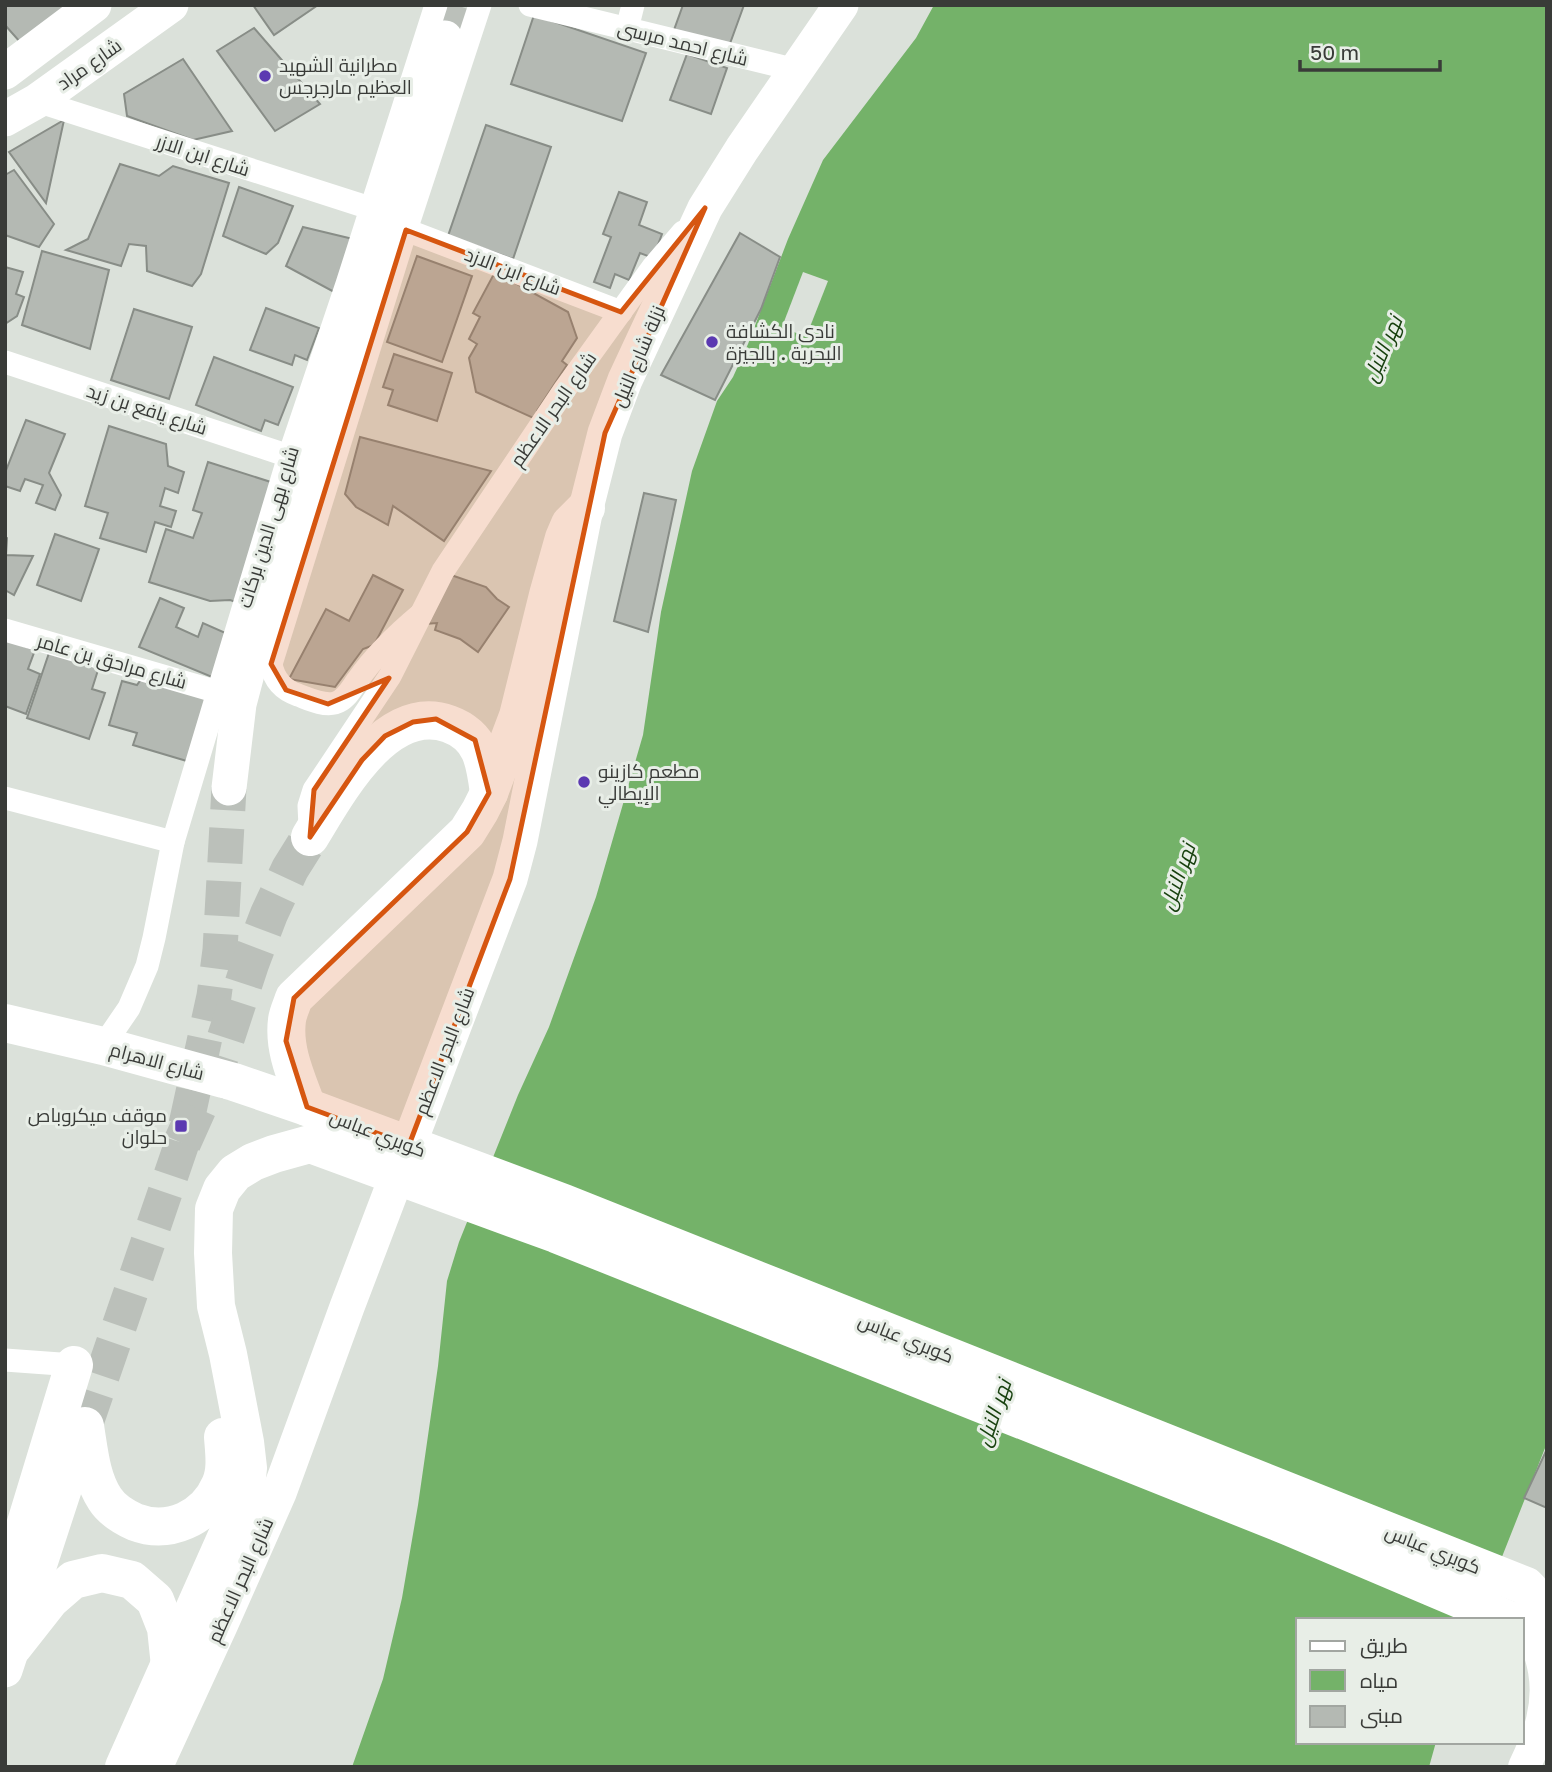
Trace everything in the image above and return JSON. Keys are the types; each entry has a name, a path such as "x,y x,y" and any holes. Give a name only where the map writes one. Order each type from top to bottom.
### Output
{"highway":[{"path":"307,1107 286,1041 287,1018 294,998 467,832 481,811 519,716 564,538 570,524 586,508"},
{"path":"310,836 333,798 362,760 385,736 413,722 436,719 459,727 475,740 485,763 489,793"},
{"name":"شارع الاهرام","path":"5,1023 103,1046 234,1082 307,1107"},
{"name":"كوبري عباس","path":"307,1107 577,1208 1514,1596"},
{"name":"كوبري عباس","path":"216,1306 214,1209 222,1189 235,1173 253,1162 310,1144 556,1234 1290,1527 1514,1596"},
{"path":"85,1426 95,1480 106,1501 123,1517 145,1526 169,1526 191,1518 209,1504 221,1483 225,1460 216,1363 216,1306"},
{"path":"124,1767 245,1495 248,1468 245,1442 216,1306"},
{"path":"5,1592 14,1532 74,1365"},
{"path":"9,1659 50,1600 72,1580 102,1573 132,1580 155,1600 166,1628 170,1666"},
{"path":"1514,1596 1532,1592 1535,1599 1532,1615 1524,1623"}],"main road":[{"path":"5,72 94,5"},
{"name":"شارع مراد","path":"5,119 37,101 171,5"},
{"name":"شارع البحر الاعظم","path":"705,208 841,5"},
{"name":"شارع بهى الدين بركات","path":"229,788 239,704 357,287 445,38"},
{"name":"نزلة شارع النيل","path":"586,508 606,433 625,380 705,208"},
{"name":"شارع البحر الاعظم","path":"155,1767 279,1493 346,1307 510,879 520,841 586,508"},
{"path":"9,1659 85,1426"},
{"path":"1524,1628 1534,1641 1546,1674 1545,1710 1537,1740 1524,1767"}],"street":[{"name":"شارع بهى الدين بركات","path":"103,1046 129,1008 147,966 173,842 218,692 289,456 357,287 370,208 436,5"},
{"path":"421,614 400,631 363,672 348,695 336,703 321,703 294,694 275,678 271,664 406,230 480,5"},
{"name":"شارع احمد مرسى","path":"530,5 796,70"},
{"path":"627,29 634,5"},
{"name":"شارع ابن الازر","path":"37,101 370,208"},
{"name":"شارع البحر الاعظم","path":"310,836 309,806 314,790 390,676 443,571 565,389 653,267 705,208"},
{"name":"شارع ابن الازد","path":"406,230 621,312"},
{"name":"شارع يافع بن زيد","path":"5,362 289,456"},
{"name":"شارع مراحق بن عامر","path":"5,629 218,692"},
{"path":"5,799 173,842"},
{"path":"5,1360 74,1365"}],"highlighted area":[{"path":"705,208 605,433 510,879 409,1145 307,1107 286,1041 294,998 467,832 489,793 475,740 436,719 413,722 385,736 362,760 310,837 314,790 389,678 328,704 286,690 271,664 406,230 621,312"}],"water":[{"name":"نهر النيل","path":"934,5 1547,5 1547,1443 1478,1618 1296,1618 1296,1744 1435,1744 1429,1767 352,1767 383,1679 402,1598 438,1366 447,1281 459,1242 518,1095 549,1027 596,897 643,735 661,612 692,471 717,401 733,377 748,344 788,239 823,160 916,38"}],"pier":[{"name":"نادى الكشافة البحرية . بالجيزة","path":"803,272 828,281 806,337 782,327"}],"building":[{"path":"5,5 77,5 20,42 5,25"},
{"path":"253,5 318,5 274,35"},
{"path":"683,5 744,5 728,49 674,30"},
{"path":"534,15 646,53 622,121 511,84"},
{"path":"254,28 320,104 275,131 217,51"},
{"path":"687,54 727,68 711,114 670,100"},
{"path":"183,59 232,131 193,140 127,116 124,94"},
{"path":"64,120 46,203 9,152"},
{"path":"486,125 551,147 513,259 448,236"},
{"path":"120,164 159,176 173,166 229,183 201,274 192,286 147,271 146,246 129,244 121,266 66,250 88,239"},
{"path":"14,170 54,224 39,247 5,235 5,175"},
{"path":"239,187 293,206 278,243 266,254 223,236"},
{"path":"619,192 647,202 639,225 662,234 653,258 640,253 629,280 615,274 610,288 594,282 611,237 603,234"},
{"path":"303,227 353,239 336,293 286,266"},
{"name":"نادى الكشافة البحرية . بالجيزة","path":"740,233 780,257 761,309 715,400 661,375"},
{"path":"42,251 109,270 90,349 22,325"},
{"path":"417,256 472,276 442,362 387,342"},
{"path":"5,267 23,272 16,294 24,297 17,316 5,324"},
{"path":"495,272 568,312 577,338 562,361 567,365 537,411 540,421 476,392 469,358 477,344 469,339 480,317 473,313"},
{"path":"266,308 319,328 307,360 295,355 292,365 250,350"},
{"path":"134,309 192,327 169,399 111,380"},
{"path":"394,354 452,373 437,421 388,405 393,390 383,387"},
{"path":"214,357 293,387 278,425 265,420 261,431 196,405"},
{"path":"26,420 65,434 49,473 61,495 55,510 36,503 43,485 25,479 20,491 5,486 5,473"},
{"path":"109,426 166,444 168,466 184,472 178,493 165,488 160,506 176,511 171,527 155,522 146,552 100,538 108,513 85,506"},
{"path":"360,437 491,471 444,541 393,506 388,525 356,507 345,494"},
{"path":"208,462 277,484 239,603 230,600 210,601 149,582 166,529 193,538 202,513 193,510"},
{"path":"644,493 676,500 648,632 614,621"},
{"path":"55,534 99,549 81,601 37,585"},
{"path":"5,537 6,555 33,556 14,595 5,590"},
{"path":"373,575 403,590 374,645 363,649 335,687 289,679 326,609 349,621"},
{"path":"451,575 486,587 509,607 478,652 460,639 435,630 437,623 423,624"},
{"path":"160,598 184,608 176,627 198,637 203,623 230,635 212,677 139,647"},
{"path":"5,639 35,650 28,669 40,674 26,714 5,706"},
{"path":"50,650 99,667 92,689 105,693 89,739 27,718"},
{"path":"144,675 211,695 190,762 133,745 137,733 109,725 122,681 137,685"},
{"path":"1547,1449 1547,1508 1524,1498"}],"tunnel":[{"path":"445,38 456,5"},
{"path":"85,1426 182,1143 214,996 220,950 229,788"},
{"path":"182,1143 217,1065 269,914 290,869 310,837"}],"place":[{"name":"مطرانية الشهيد العظيم مارجرجس","path":"265,76"},
{"name":"نادى الكشافة البحرية . بالجيزة","path":"712,342"},
{"name":"مطعم كازينو الإيطالي","path":"584,782"},
{"name":"موقف ميكروباص حلوان","path":"181,1126"}]}
